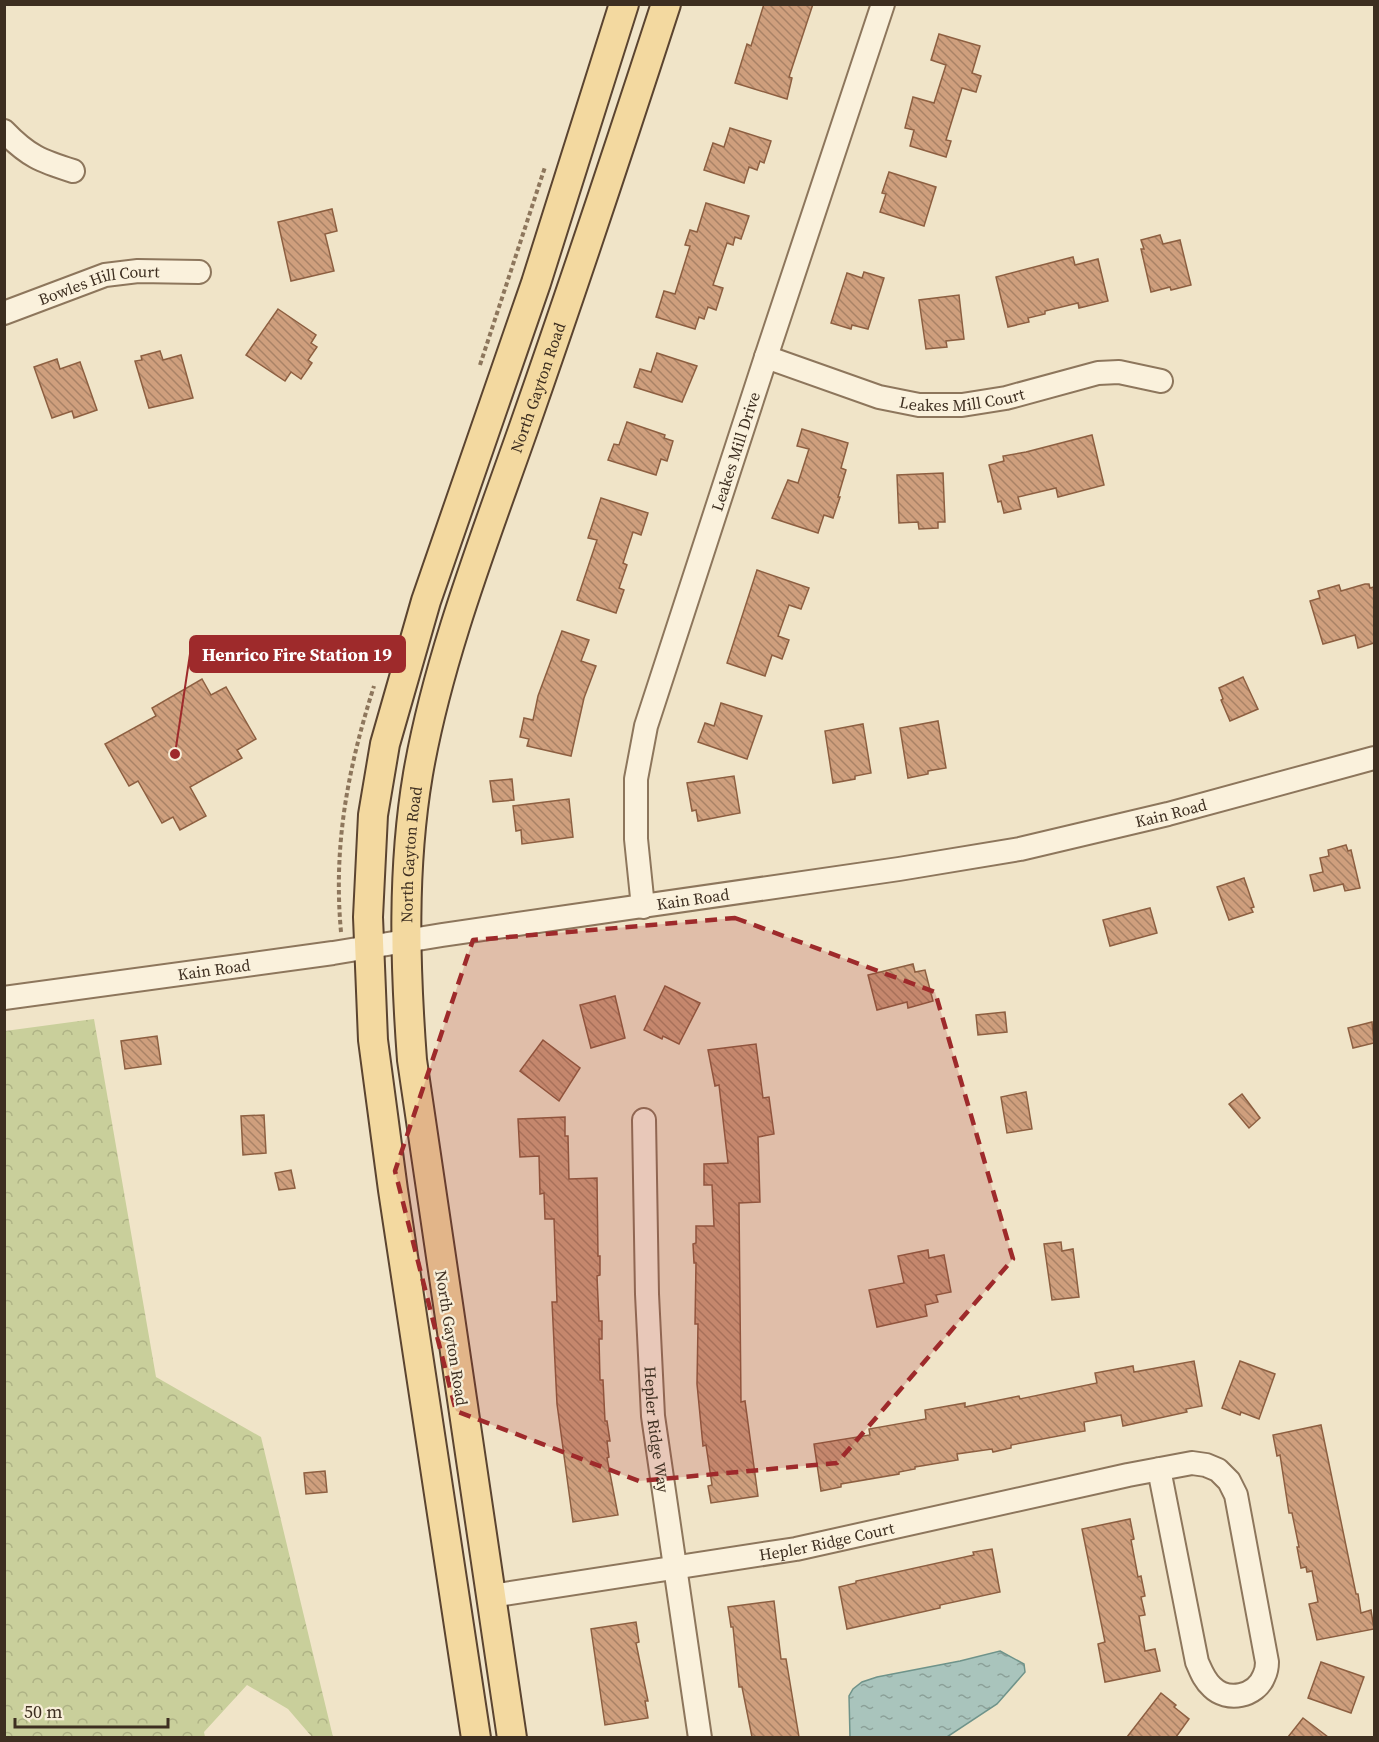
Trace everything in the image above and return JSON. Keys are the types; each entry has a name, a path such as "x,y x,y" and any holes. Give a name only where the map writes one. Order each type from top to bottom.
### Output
{"main road":[{"path":"476,1737 382,1115 373,1040 368,917 373,815 388,734 426,601 536,284 624,4"},
{"name":"North Gayton Road","path":"513,1737 412,1060 408,1002 407,895 412,819 429,720 470,583 666,4"}],"street":[{"name":"Leakes Mill Drive","path":"643,907 636,839 636,779 646,726 765,357 883,4"},
{"path":"4,131 17,144 41,160 73,171"},
{"name":"Bowles Hill Court","path":"4,313 105,275 138,271 199,272"},
{"name":"Leakes Mill Court","path":"765,357 879,397 919,405 962,405 995,400 1098,373 1119,372 1161,381"},
{"name":"Kain Road","path":"4,998 333,953 1020,849 1167,814 1374,758"},
{"name":"Hepler Ridge Way","path":"644,1120 647,1294 653,1416 700,1737"},
{"name":"Hepler Ridge Court","path":"491,1596 796,1549 1159,1469 1192,1463 1218,1470 1236,1495 1268,1662 1264,1677 1254,1690 1242,1695 1227,1696 1213,1689 1203,1677 1197,1662 1159,1469"}],"highlighted area":[{"path":"735,918 935,992 1013,1259 837,1463 639,1481 456,1411 395,1171 473,940"}],"green space":[{"path":"94,1019 156,1377 261,1437 333,1737 312,1737 288,1709 247,1685 204,1732 205,1737 5,1737 5,1031"}],"water":[{"path":"1000,1651 1024,1664 1025,1672 997,1704 947,1737 850,1737 849,1696 853,1689 862,1682"}],"building":[{"path":"764,4 813,4 789,77 792,78 787,99 735,83 747,44 751,46"},
{"path":"939,34 980,46 972,73 981,76 976,92 962,88 946,140 951,141 946,157 910,146 914,130 905,128 913,97 934,103 946,65 931,60"},
{"path":"730,128 771,141 764,163 760,161 757,170 749,167 744,183 704,170 713,143 724,147"},
{"path":"889,172 936,187 924,226 880,212 886,194 882,193"},
{"path":"706,203 749,216 741,239 735,237 733,245 727,243 713,285 723,288 716,310 708,307 704,319 699,317 695,329 656,317 664,291 675,294 690,246 685,245 690,230 697,232"},
{"path":"332,209 337,231 325,234 334,271 291,281 278,222"},
{"path":"1160,235 1163,244 1180,240 1191,285 1151,292 1141,240"},
{"path":"1073,257 1075,265 1098,259 1108,301 1079,308 1078,303 1045,311 1045,314 1028,318 1029,322 1008,327 996,277"},
{"path":"864,272 884,278 868,329 852,325 851,329 831,323 847,273 862,278"},
{"path":"959,295 964,339 946,341 947,347 926,349 919,300"},
{"path":"278,309 316,335 311,343 317,347 308,360 312,363 301,379 291,372 285,381 246,355"},
{"path":"160,351 163,360 181,355 193,398 149,408 135,361 142,360 141,356"},
{"path":"657,353 697,366 682,402 634,387 640,369 651,372"},
{"path":"57,359 60,369 80,362 97,410 74,418 72,411 52,418 34,367"},
{"path":"627,422 665,435 664,438 673,441 667,461 661,459 656,475 608,460 614,444 619,445"},
{"path":"802,429 848,443 841,468 846,470 833,518 824,515 818,533 772,518 788,480 798,483 809,449 797,446"},
{"path":"1092,435 1104,485 1058,497 1056,488 1018,497 1021,509 1004,513 1001,501 998,502 989,465 1004,461 1003,456"},
{"path":"943,473 945,522 938,522 938,528 919,529 918,522 899,523 897,475"},
{"path":"601,498 648,513 641,535 633,532 623,563 627,565 619,588 624,590 616,613 577,600 597,540 588,538"},
{"path":"757,570 809,588 801,609 789,605 778,636 789,640 782,659 772,655 765,676 727,663"},
{"path":"1369,584 1370,588 1374,587 1374,643 1358,648 1355,635 1323,644 1310,601 1320,598 1318,591 1339,585 1341,591"},
{"path":"562,631 589,640 581,661 596,666 584,698 571,756 527,746 529,739 520,737 524,718 533,720 538,696"},
{"path":"1243,677 1258,709 1230,721 1221,700 1223,699 1219,688"},
{"path":"202,679 211,695 226,687 256,739 237,750 242,758 190,787 206,816 180,830 173,817 162,823 138,781 129,786 105,744 156,716 152,708"},
{"path":"721,703 762,716 747,759 698,742 705,723 714,726"},
{"path":"938,721 946,768 908,778 900,728"},
{"path":"863,724 871,773 833,783 825,731"},
{"path":"734,776 740,813 698,821 696,810 692,811 687,783"},
{"path":"512,779 514,800 493,802 490,781"},
{"path":"569,799 573,837 522,844 521,830 516,831 513,806"},
{"path":"1346,845 1348,851 1351,850 1360,888 1345,891 1343,884 1314,891 1310,875 1323,872 1320,858 1329,856 1328,850"},
{"path":"1244,878 1254,907 1251,908 1253,912 1229,920 1217,887"},
{"path":"1150,908 1157,933 1110,946 1103,920"},
{"path":"913,964 915,972 925,970 933,1001 908,1008 907,1002 877,1010 868,975"},
{"path":"665,986 700,1003 679,1044 644,1030"},
{"path":"615,996 625,1038 591,1048 580,1005"},
{"path":"1005,1012 1007,1032 978,1035 976,1015"},
{"path":"1372,1022 1374,1043 1353,1048 1348,1028"},
{"path":"157,1036 161,1064 125,1069 121,1041"},
{"path":"543,1040 580,1068 559,1101 520,1071"},
{"path":"756,1044 763,1098 769,1097 774,1134 758,1137 760,1202 739,1203 741,1402 745,1401 758,1496 711,1503 708,1486 712,1485 706,1445 703,1446 697,1384 698,1324 695,1324 696,1263 694,1263 693,1244 696,1243 696,1226 714,1226 712,1185 704,1185 704,1164 728,1163 719,1085 715,1086 708,1050"},
{"path":"1026,1092 1032,1129 1007,1133 1001,1097"},
{"path":"1242,1094 1260,1118 1249,1128 1229,1104"},
{"path":"264,1115 266,1153 243,1155 241,1116"},
{"path":"565,1117 569,1179 597,1178 600,1275 597,1276 599,1321 602,1321 602,1339 599,1339 600,1380 603,1380 605,1421 607,1421 610,1441 607,1441 609,1457 607,1458 618,1515 573,1522 557,1404 552,1302 557,1302 554,1219 545,1219 544,1193 540,1194 539,1156 520,1157 518,1119"},
{"path":"291,1170 295,1188 279,1190 275,1173"},
{"path":"1061,1242 1062,1251 1073,1249 1079,1297 1052,1300 1044,1244"},
{"path":"928,1250 929,1258 944,1255 951,1292 936,1295 938,1302 925,1305 927,1316 877,1327 869,1290 904,1283 898,1256"},
{"path":"1194,1361 1202,1406 1186,1409 1187,1412 1123,1426 1121,1415 1084,1422 1085,1431 1011,1445 1011,1448 993,1452 992,1449 957,1454 958,1460 915,1467 915,1469 899,1472 899,1474 841,1484 841,1487 821,1491 814,1444 870,1435 869,1429 926,1419 925,1410 965,1403 965,1407 1019,1396 1020,1399 1097,1383 1095,1373 1133,1366 1134,1372"},
{"path":"1240,1361 1275,1374 1259,1419 1222,1408"},
{"path":"1321,1425 1356,1594 1358,1594 1361,1613 1371,1610 1374,1629 1317,1640 1309,1604 1318,1602 1312,1571 1307,1572 1306,1567 1301,1568 1297,1547 1299,1547 1292,1513 1289,1513 1280,1455 1277,1456 1273,1435"},
{"path":"325,1471 327,1492 306,1494 304,1473"},
{"path":"1130,1519 1134,1539 1131,1540 1138,1577 1141,1576 1145,1596 1141,1597 1145,1615 1139,1616 1145,1651 1155,1649 1160,1671 1105,1682 1098,1644 1105,1642 1082,1529"},
{"path":"992,1549 1000,1592 847,1629 839,1587"},
{"path":"774,1601 781,1659 786,1659 799,1737 752,1737 742,1687 739,1687 733,1627 731,1627 728,1607"},
{"path":"636,1622 639,1642 636,1643 648,1701 645,1701 648,1718 605,1725 591,1629"},
{"path":"1321,1662 1364,1677 1351,1713 1308,1698"},
{"path":"1161,1693 1189,1719 1176,1737 1127,1737"},
{"path":"1303,1718 1328,1737 1288,1737"}],"place":[{"name":"Henrico Fire Station 19","path":"175,754"}]}
